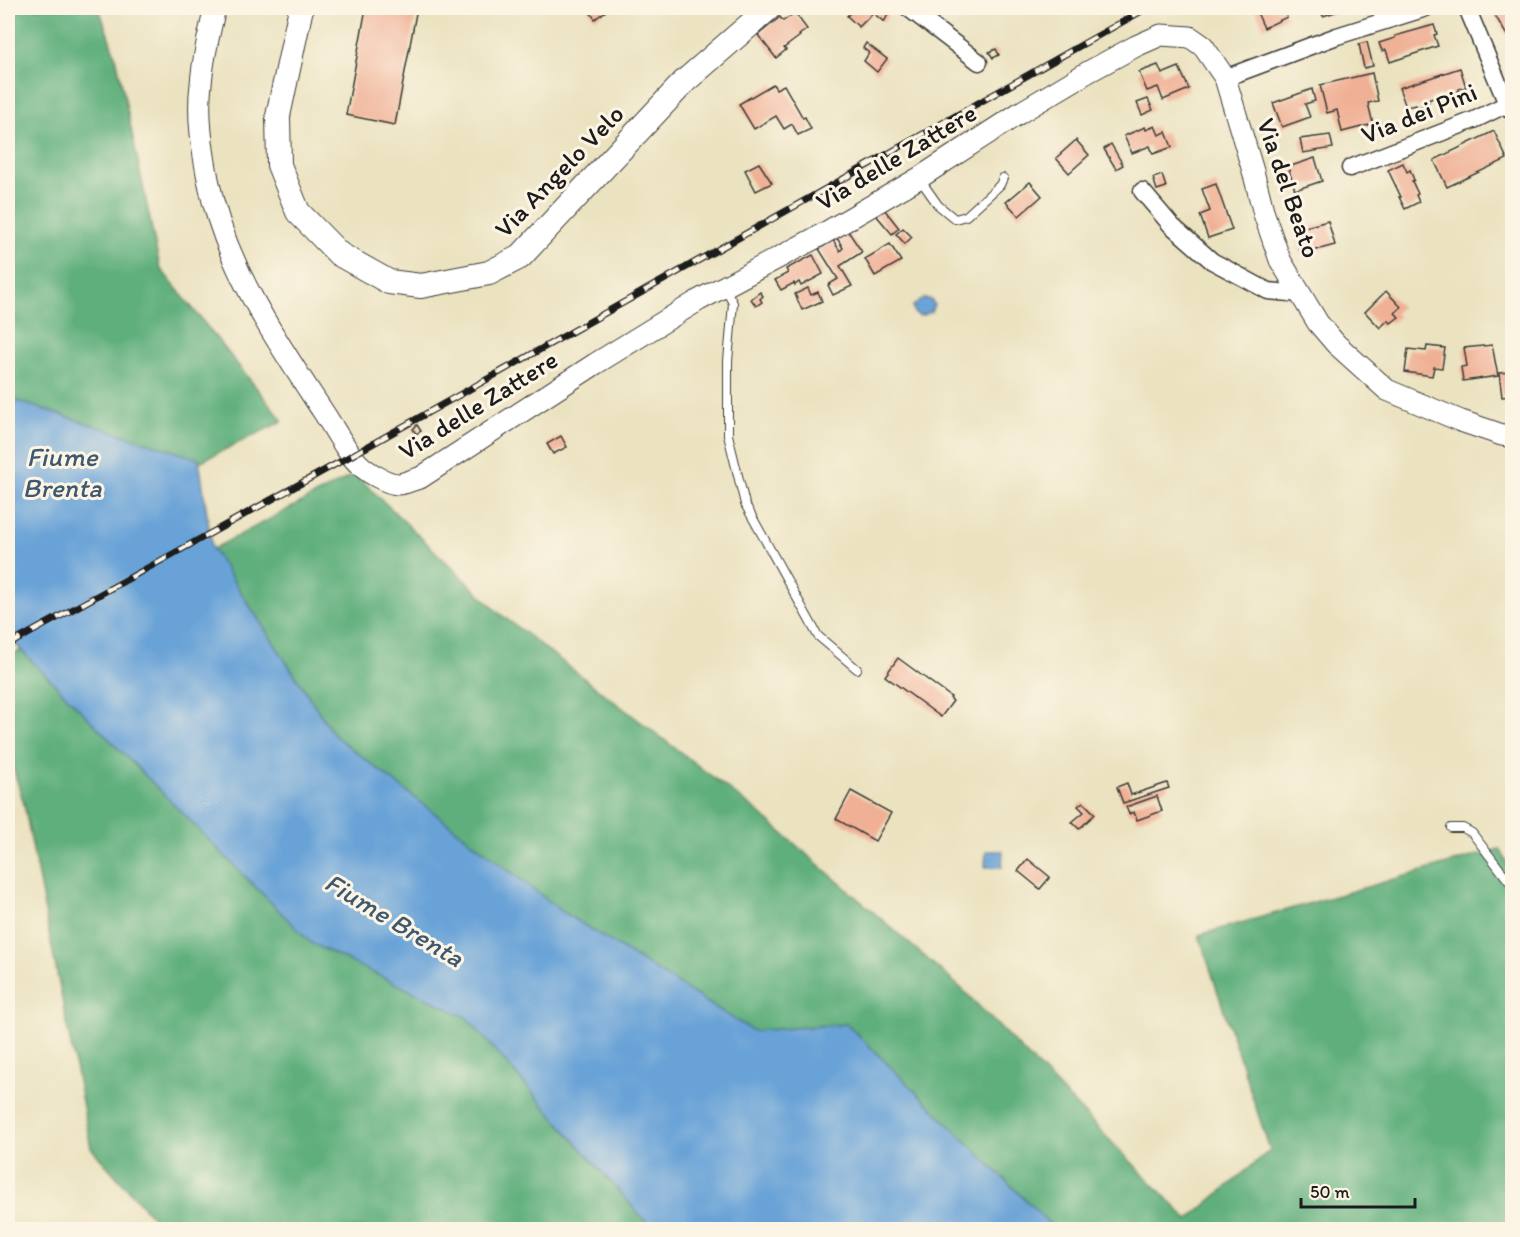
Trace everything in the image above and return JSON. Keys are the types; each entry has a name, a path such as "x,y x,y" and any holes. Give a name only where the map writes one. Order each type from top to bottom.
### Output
{"main road":[{"name":"Via Angelo Velo","path":"302,8 278,116 279,165 298,212 339,254 389,282 421,286 489,273 520,257 685,81 769,8"}],"street":[{"name":"Via delle Zattere","path":"215,8 206,42 200,86 200,127 208,179 220,227 253,299 351,454 361,466 382,480 398,484 420,478 595,364 724,286 823,234 919,177 1021,112"},
{"path":"908,8 979,62"},
{"path":"1225,78 1337,36 1426,8"},
{"name":"Via dei Pini","path":"1350,168 1510,108 1467,8"},
{"name":"Via del Beato","path":"1021,112 1136,45 1161,35 1190,37 1203,46 1225,78 1264,214 1280,260 1318,323 1336,344 1387,390 1461,422 1512,437"},
{"path":"1142,191 1171,225 1212,261 1268,291 1301,294"}],"lane":[{"path":"919,177 938,206 955,219 966,216 1000,185 1003,177"},
{"path":"724,286 733,303 728,361 728,435 745,504 818,636 857,669"},
{"path":"1451,828 1462,828 1472,833 1512,885"}],"green space":[{"path":"8,8 99,8 117,61 160,268 283,421 8,556"},
{"path":"355,474 499,613 758,812 962,989 1188,1220 1270,1150 1199,935 1500,849 1512,872 1512,1229 163,1229 91,1148 24,804 8,751 8,657"}],"water":[{"path":"923,299 929,299 934,304 931,312 920,316 914,313 913,306"},
{"name":"Fiume Brenta","path":"8,398 199,459 212,548 334,735 560,910 753,1031 847,1024 1055,1229 652,1229 466,1017 311,943 8,637"},
{"path":"986,851 1003,851 1002,867 985,867"}],"building":[{"path":"366,8 417,8 395,125 346,115"},
{"path":"424,8 461,8 459,15"},
{"path":"587,8 610,8 595,19"},
{"path":"855,8 891,9 884,22 873,13 859,27 847,16"},
{"path":"1255,8 1282,8 1287,17 1264,28"},
{"path":"1319,8 1347,8 1323,16"},
{"path":"1501,8 1512,8 1512,37 1509,39 1493,12"},
{"path":"795,13 807,29 784,48 786,50 776,58 758,35 780,17 783,21"},
{"path":"1434,25 1437,34 1434,35 1438,46 1390,62 1386,50 1382,51 1379,43"},
{"path":"1367,42 1373,66 1364,68 1359,44"},
{"path":"866,43 887,59 877,72 864,61 869,53 863,48"},
{"path":"996,49 999,55 993,58 989,52"},
{"path":"1158,65 1162,74 1179,67 1189,89 1163,100 1158,87 1147,91 1139,72"},
{"path":"1460,68 1466,87 1459,89 1454,93 1455,95 1441,97 1441,95 1428,100 1429,102 1424,105 1406,107 1399,88"},
{"path":"1372,73 1378,101 1368,103 1373,124 1342,132 1337,110 1327,113 1320,85"},
{"path":"773,84 776,89 784,85 811,129 798,135 792,124 784,129 776,116 754,129 739,104"},
{"path":"1312,89 1315,101 1305,104 1310,117 1282,127 1273,103"},
{"path":"1148,99 1153,110 1142,115 1137,103"},
{"path":"1385,123 1386,129 1375,132 1373,126"},
{"path":"1155,126 1159,135 1166,132 1172,147 1153,154 1150,146 1132,153 1124,136 1145,127 1146,130"},
{"path":"1494,131 1507,159 1447,187 1434,160"},
{"path":"1330,135 1333,148 1303,153 1300,139"},
{"path":"1076,140 1089,155 1069,173 1056,158"},
{"path":"1111,144 1123,165 1116,169 1104,149"},
{"path":"1315,158 1322,181 1295,190 1288,167"},
{"path":"759,163 772,183 756,191 745,170"},
{"path":"1403,163 1407,172 1410,170 1419,202 1405,209 1388,170"},
{"path":"1162,175 1166,187 1157,190 1153,178"},
{"path":"1030,182 1042,196 1019,216 1006,202"},
{"path":"1216,184 1232,230 1208,238 1200,215 1210,211 1202,189"},
{"path":"884,209 899,228 892,234 876,215"},
{"path":"1328,221 1335,245 1301,254 1294,230"},
{"path":"903,228 912,237 905,244 896,234"},
{"path":"848,231 862,252 840,266 852,286 833,295 828,285 838,279 819,249 833,240 840,251 843,248 837,238"},
{"path":"890,244 901,261 875,276 865,259"},
{"path":"813,255 823,274 801,286 799,282 795,285 794,283 781,290 775,280 788,273 786,269"},
{"path":"808,288 811,295 818,292 822,301 802,310 795,294"},
{"path":"1386,291 1401,307 1395,313 1399,317 1391,323 1388,320 1380,328 1365,312"},
{"path":"760,292 763,296 760,299 762,302 756,306 751,299"},
{"path":"1492,345 1498,376 1463,381 1461,367 1467,366 1464,348"},
{"path":"1427,346 1445,348 1442,368 1434,367 1432,376 1405,372 1408,349 1426,351"},
{"path":"1512,372 1512,396 1502,397 1499,373"},
{"path":"417,425 421,431 416,434 413,429"},
{"path":"561,436 567,447 553,454 547,444"},
{"path":"898,658 951,697 953,701 941,717 885,676"},
{"path":"1127,783 1131,795 1167,783 1169,788 1123,803 1117,787"},
{"path":"851,791 891,813 875,841 836,819"},
{"path":"1157,796 1162,811 1137,820 1134,812 1129,814 1126,807"},
{"path":"1083,802 1095,814 1079,829 1072,822 1084,812 1078,806"},
{"path":"1028,859 1050,877 1040,889 1018,871"}],"railway":[{"path":"8,645 365,448 1147,8"}]}
